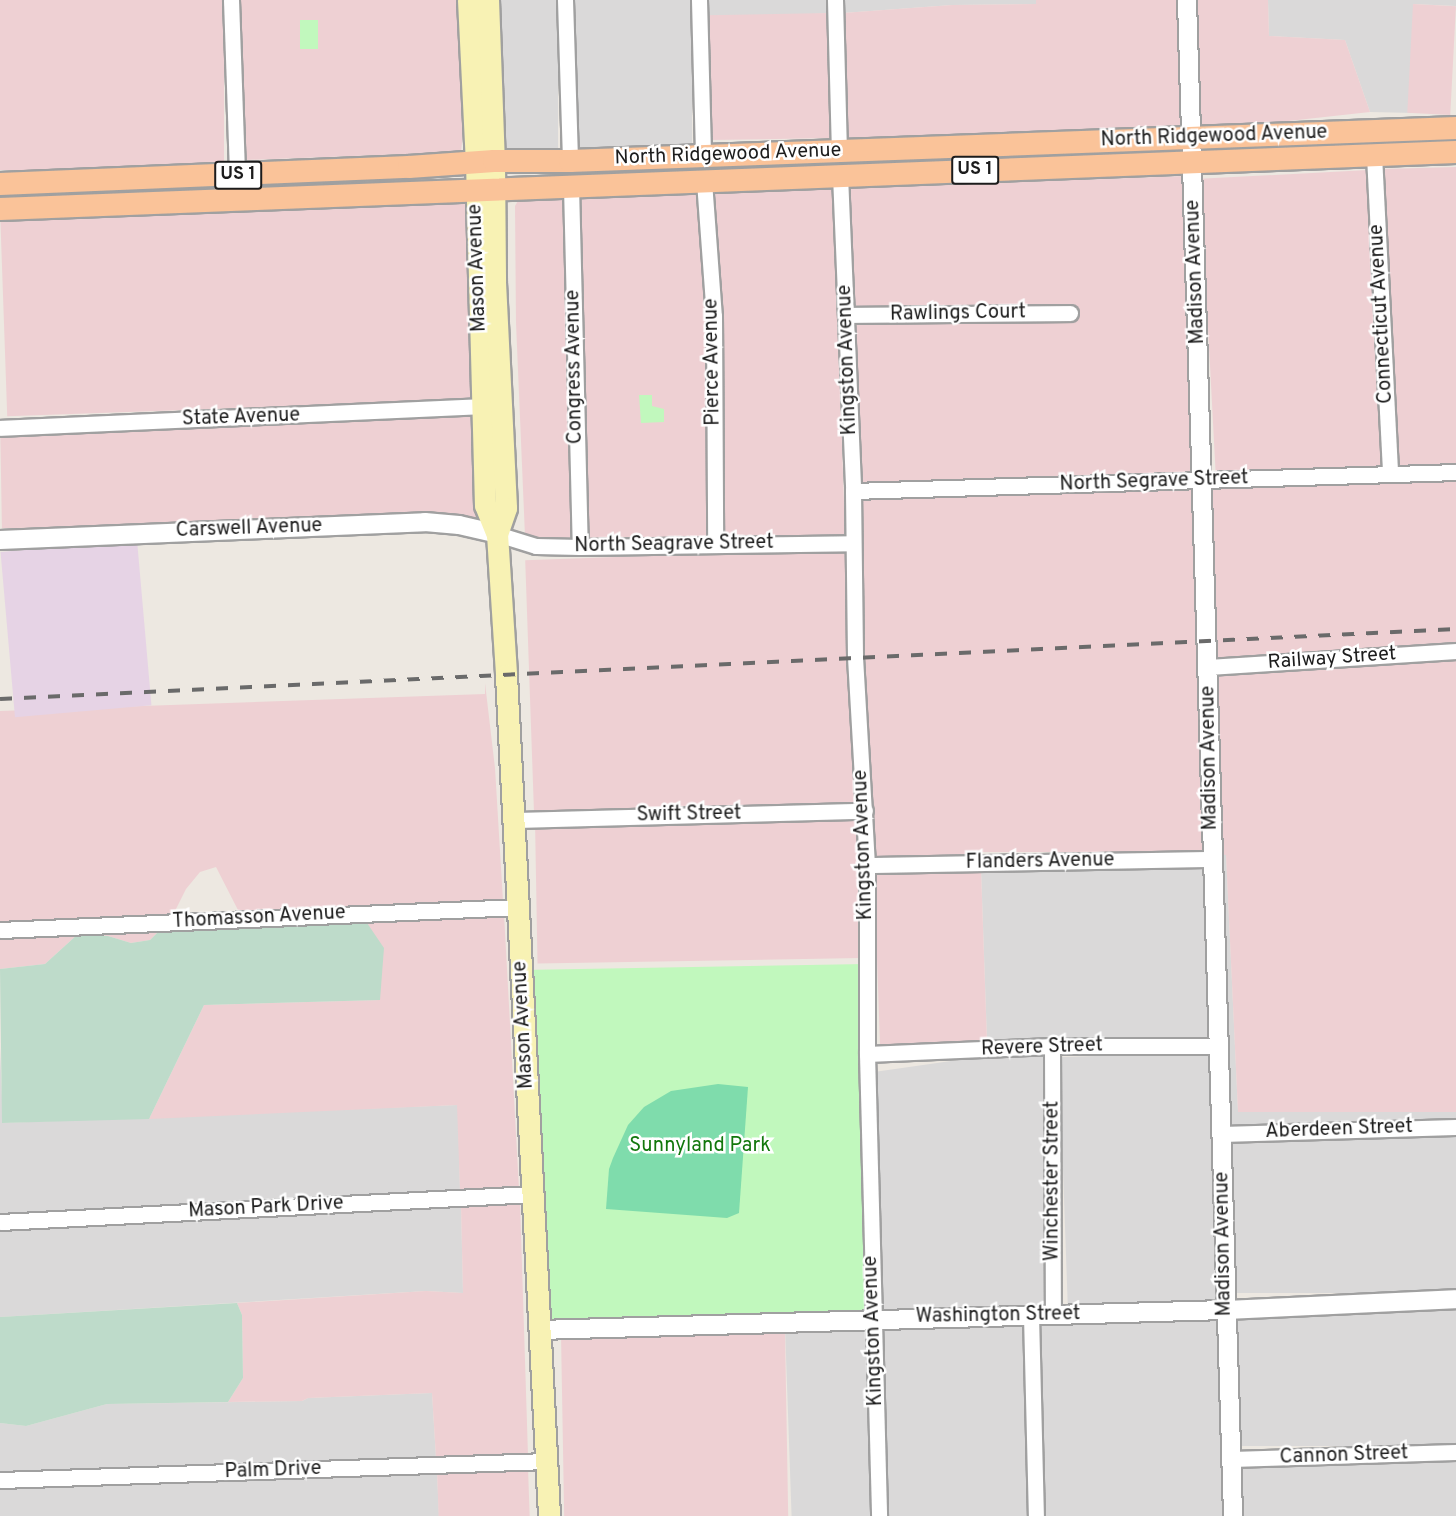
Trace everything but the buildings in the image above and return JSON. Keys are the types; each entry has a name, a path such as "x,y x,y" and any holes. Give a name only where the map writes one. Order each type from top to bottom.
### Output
{"main road":[{"name":"Mason Avenue","path":"468,0 485,162"},
{"name":"Mason Avenue","path":"488,0 482,406 486,510 497,534 514,820 549,1516"},
{"name":"North Ridgewood Avenue","path":"0,184 485,162 570,161 1456,128"},
{"name":"North Ridgewood Avenue","path":"0,209 484,188 1456,152"},
{"name":"Mason Avenue","path":"484,188 495,282 506,508 497,534"}],"street":[{"path":"231,0 237,175"},
{"path":"565,0 570,161"},
{"path":"699,0 703,155"},
{"path":"836,0 839,150"},
{"name":"Madison Avenue","path":"1187,0 1233,1516"},
{"name":"Connecticut Avenue","path":"1374,155 1390,474"},
{"name":"Kingston Avenue","path":"840,175 852,491 855,657 867,866 867,1054 879,1516"},
{"name":"Pierce Avenue","path":"704,181 714,316 715,544"},
{"name":"Congress Avenue","path":"571,186 580,547"},
{"name":"Rawlings Court","path":"846,315 1070,313"},
{"name":"State Avenue","path":"0,428 482,406"},
{"name":"North Segrave Street","path":"852,491 1456,472"},
{"name":"Carswell Avenue","path":"0,540 425,522 459,525 497,534"},
{"name":"North Seagrave Street","path":"497,534 536,546 853,543"},
{"name":"Railway Street","path":"1208,667 1456,651"},
{"name":"Swift Street","path":"514,820 865,811"},
{"name":"Flanders Avenue","path":"867,866 1213,859"},
{"name":"Thomasson Avenue","path":"0,930 518,907"},
{"name":"Revere Street","path":"867,1054 1052,1046 1218,1046"},
{"name":"Winchester Street","path":"1052,1046 1053,1315"},
{"name":"Aberdeen Street","path":"1221,1134 1456,1127"},
{"name":"Mason Park Drive","path":"0,1222 533,1194"},
{"name":"Washington Street","path":"539,1330 1225,1310 1456,1299"},
{"path":"1031,1316 1036,1516"},
{"name":"Cannon Street","path":"1231,1459 1456,1452"},
{"name":"Palm Drive","path":"0,1480 546,1461"}],"shaded area":[{"path":"0,0 224,0 224,170 0,170"},
{"path":"238,0 457,0 464,125 461,152 244,160"},
{"path":"501,0 558,0 558,150 501,150"},
{"path":"572,0 692,0 692,148 572,148"},
{"path":"706,0 828,0 829,13 707,22"},
{"path":"843,0 1036,0 1036,4 952,5 843,13"},
{"path":"1036,0 1180,0 1184,126 846,138 843,13 952,5 1036,4"},
{"path":"1194,0 1268,0 1269,36 1345,40 1370,112 1269,123 1198,125"},
{"path":"1268,0 1456,0 1456,6 1413,4 1416,113 1370,112 1345,40 1269,36"},
{"path":"1413,4 1456,6 1450,115 1407,113"},
{"path":"829,13 831,138 709,140 707,15"},
{"path":"1456,167 1456,465 1397,467 1382,169"},
{"path":"1368,170 1384,468 1216,476 1200,179"},
{"path":"1186,176 1194,475 859,484 854,322 1078,319 1076,306 853,308 848,188"},
{"path":"833,188 845,536 724,540 712,192"},
{"path":"698,193 707,316 708,538 587,541 578,197"},
{"path":"564,197 573,541 537,540 525,536 516,323 515,206 519,199"},
{"path":"468,201 475,400 7,416 0,217"},
{"path":"475,413 477,520 2,528 0,421"},
{"path":"1456,478 1456,1112 1238,1112 1226,855 1220,854 1209,487"},
{"path":"1195,488 1205,852 981,852 981,857 874,859 862,658 860,497"},
{"path":"137,540 151,705 15,717 1,552"},
{"path":"846,549 855,804 534,815 525,560"},
{"path":"485,683 495,768 503,901 239,912 216,867 200,872 186,889 173,915 0,923 0,711 485,694"},
{"path":"858,817 860,958 538,964 535,823"},
{"path":"1220,854 1226,854 1238,1111 1456,1112 1456,1120 1228,1127"},
{"path":"1206,865 1212,1039 987,1047 981,873"},
{"path":"981,870 987,1043 880,1047 874,874"},
{"path":"504,914 519,1189 460,1191 457,1105 149,1119 204,1005 380,1000 365,920"},
{"path":"161,929 150,940 131,943 108,936 78,934 45,964 0,969 0,936"},
{"path":"0,1048 3,1123 458,1105 460,1191 0,1215"},
{"path":"1211,1052 1220,1303 1068,1308 1059,1057"},
{"path":"1045,1053 1046,1309 880,1312 874,1072 986,1056"},
{"path":"1229,1133 1456,1133 1456,1293 1229,1293"},
{"path":"520,1202 528,1455 436,1458 432,1393 308,1398 302,1401 228,1402 243,1378 242,1315 237,1303 426,1291 463,1293 461,1205"},
{"path":"461,1205 463,1293 426,1291 0,1317 0,1228"},
{"path":"1233,1306 1456,1306 1456,1446 1233,1446"},
{"path":"1218,1316 1225,1516 1045,1516 1038,1322"},
{"path":"1024,1322 1027,1516 884,1516 881,1324"},
{"path":"866,1326 873,1516 792,1516 785,1329"},
{"path":"785,1332 788,1516 564,1516 561,1336"},
{"path":"432,1393 436,1458 0,1474 0,1423 26,1426 107,1404 302,1401 308,1398"},
{"path":"1239,1459 1456,1459 1456,1516 1239,1516"},
{"path":"528,1468 530,1516 439,1516 437,1471"},
{"path":"437,1472 439,1516 0,1516 0,1487"}],"green space":[{"path":"300,20 318,20 318,49 300,49"},
{"path":"639,395 652,395 652,406 664,409 664,422 641,423"},
{"path":"365,920 384,948 380,1000 204,1005 149,1119 2,1123 0,969 45,964 78,934 108,936 131,943 150,940 161,929"},
{"name":"Sunnyland Park","path":"867,964 873,1319 528,1325 522,970"},
{"path":"718,1084 748,1087 739,1213 727,1218 606,1209 609,1169 613,1158 628,1125 644,1107 671,1091"},
{"path":"237,1303 242,1315 243,1378 228,1402 107,1404 26,1426 0,1423 0,1317"}],"railway":[{"path":"0,699 1456,629"}]}
